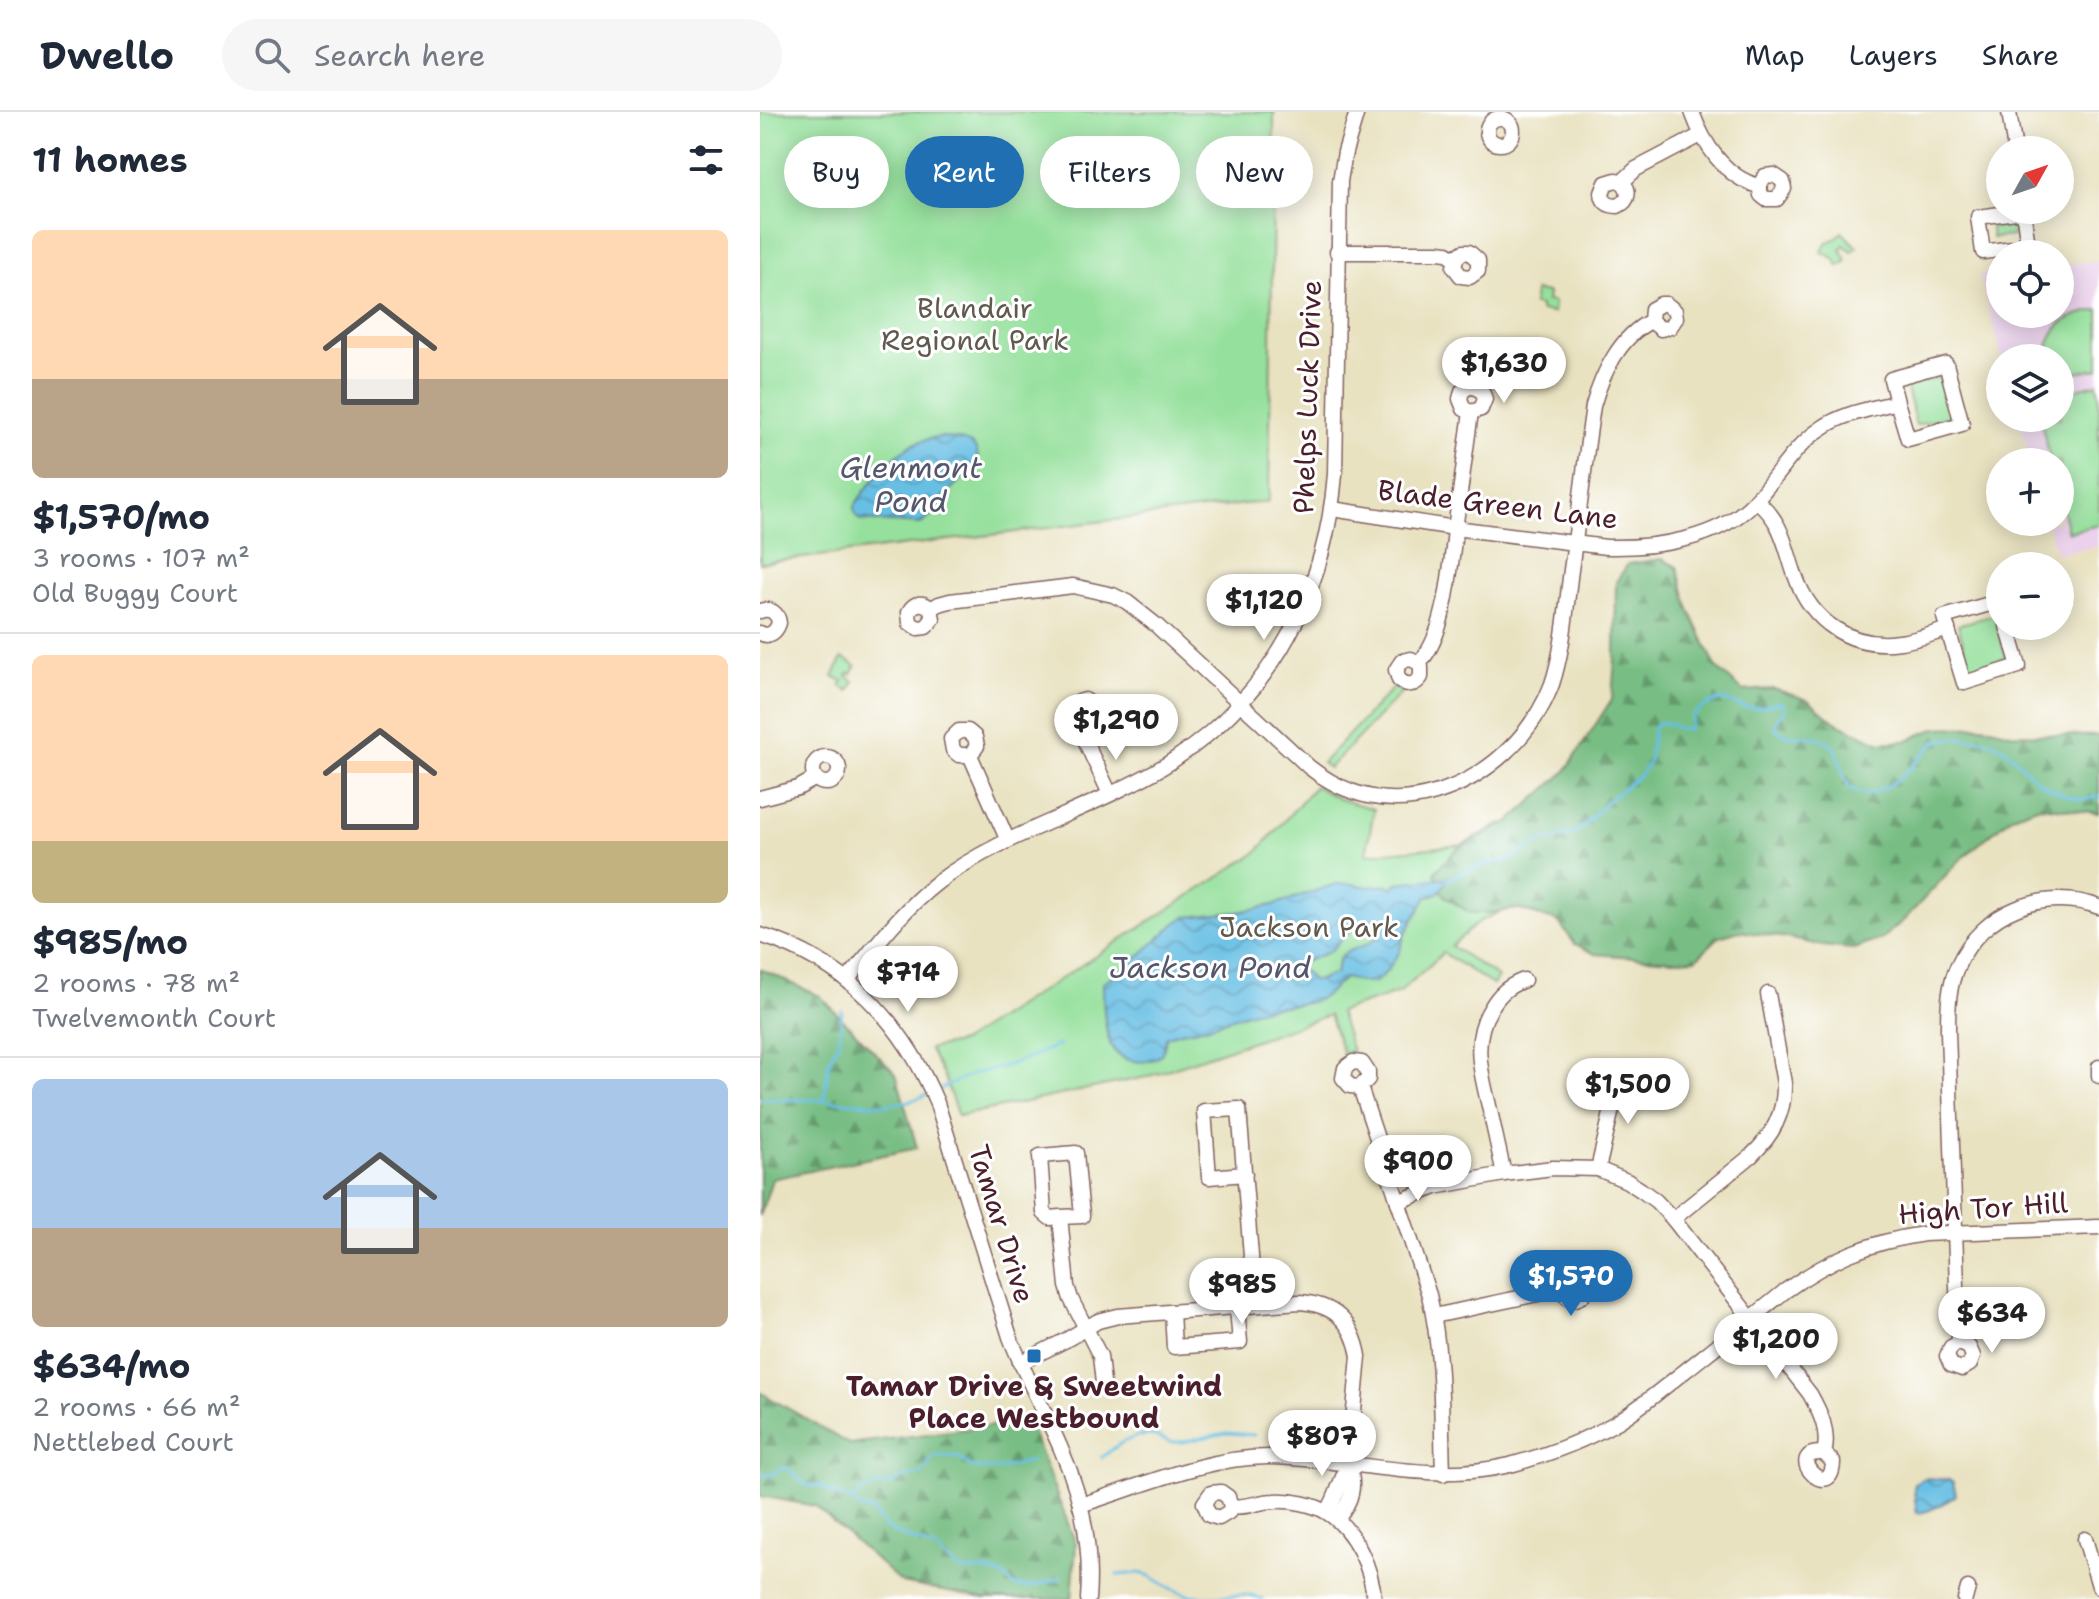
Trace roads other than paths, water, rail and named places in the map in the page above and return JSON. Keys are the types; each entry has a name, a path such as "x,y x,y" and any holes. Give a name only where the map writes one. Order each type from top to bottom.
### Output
{"street":[{"name":"Phelps Luck Drive","path":"848,979 886,932 927,892 962,866 1008,841 1110,794 1174,760 1217,727 1273,663 1301,614 1321,561 1332,509 1340,181 1357,112"},
{"path":"1692,112 1701,135 1730,170 1750,184 1759,186"},
{"path":"2009,112 2013,136"},
{"path":"1622,182 1636,169 1701,135"},
{"path":"1337,252 1438,252 1456,258"},
{"path":"931,609 950,601 1073,586 1113,595 1139,610 1322,777 1344,789 1387,800 1424,797 1446,790 1498,760 1540,711 1557,663 1593,406 1599,386 1615,357 1634,332 1651,321"},
{"path":"1946,364 1962,424 1908,439 1897,402 1891,379 1946,364"},
{"name":"Blade Green Lane","path":"1332,509 1575,543 1625,547 1681,539 1720,527 1744,511 1796,449 1824,426 1897,402"},
{"path":"1419,663 1426,656 1437,628 1447,590 1471,412"},
{"path":"1756,500 1768,510 1782,532 1805,599 1817,615 1836,630 1864,642 1881,644 1903,642 1948,629"},
{"path":"1986,605 1944,617 1964,683 2019,666 2011,640"},
{"path":"760,611 776,613 779,623 773,633 760,633"},
{"path":"1083,725 1087,745 1110,794"},
{"path":"970,755 1008,841"},
{"path":"760,798 798,788 816,778"},
{"path":"1959,1343 1948,1010 1957,965 1984,929 2012,910 2061,899 2080,900 2099,907"},
{"name":"Tamar Drive","path":"760,935 816,959 848,979 894,1026 928,1080 1020,1363 1063,1453 1080,1505 1088,1543 1088,1599"},
{"path":"1504,1174 1480,1068 1479,1035 1497,997 1512,984 1524,980"},
{"path":"1673,1219 1751,1156 1779,1119 1784,1083 1768,994"},
{"path":"2099,1067 2099,1076"},
{"path":"1598,1169 1616,1092 1633,1069"},
{"path":"1360,1087 1434,1316 1438,1343 1443,1474"},
{"path":"1245,1174 1209,1177 1204,1111 1239,1109 1245,1174 1255,1305"},
{"path":"1076,1153 1082,1216 1060,1217 1050,1218 1044,1213 1040,1156 1076,1153"},
{"path":"1398,1202 1435,1187 1553,1168 1598,1169 1627,1181 1656,1201 1673,1219 1796,1375 1818,1408 1827,1443 1824,1453"},
{"path":"1060,1217 1067,1286 1100,1356 1103,1383"},
{"name":"High Tor Hill","path":"1080,1505 1173,1475 1234,1461 1277,1458 1443,1474 1508,1465 1567,1446 1619,1420 1808,1275 1853,1251 1901,1237 1956,1231 2099,1227"},
{"path":"1434,1316 1561,1289"},
{"path":"1020,1363 1107,1318 1312,1303 1333,1311 1348,1326 1359,1356 1349,1465 1342,1476 1332,1516"},
{"path":"1172,1312 1174,1347 1240,1342 1237,1308"},
{"path":"1231,1506 1237,1508 1284,1501 1299,1503 1332,1516 1353,1539 1366,1562 1374,1599"},
{"path":"2085,1539 2099,1586"}],"water":[{"name":"Glenmont Pond","path":"943,437 973,446 978,456 977,464 943,497 929,518 921,524 860,520 856,516 854,508 860,497 894,457 911,445"},
{"name":"Jackson Pond","path":"1450,877 1438,893 1427,897 1405,934 1399,953 1375,982 1345,978 1315,1001 1259,1010 1175,1033 1166,1037 1160,1055 1147,1061 1126,1059 1111,1045 1105,1023 1103,983 1177,922 1186,917 1273,905 1336,884 1388,885 1392,888 1398,883","holes":["1366,923 1375,925 1379,934 1375,939 1342,956 1336,973 1312,980 1300,968 1303,963 1333,948 1353,928"]},
{"path":"1924,1478 1953,1482 1956,1495 1938,1507 1917,1513 1915,1484"}],"waterway":[{"path":"1449,878 1447,880 1484,864 1510,860 1538,843 1574,833 1640,775 1649,762 1656,724 1662,722 1686,730 1693,715 1719,700 1746,708 1782,702 1785,709 1775,728 1787,735 1827,741 1836,752 1846,782 1862,794 1875,792 1895,781 1936,742 1967,738 2001,746 2042,784 2063,794 2083,799 2099,796"},
{"path":"824,1100 829,1061 839,1040 842,1011"},
{"path":"936,1091 973,1074 1009,1065 1059,1045"},
{"path":"760,1099 880,1104 904,1102 929,1094"},
{"path":"1102,1457 1137,1436 1153,1435 1170,1442 1182,1442 1226,1433 1254,1435"},
{"path":"853,1501 876,1485 891,1484 923,1473 935,1456 956,1456 971,1467 998,1469 1030,1461"},
{"path":"760,1473 770,1476 786,1467 807,1486 819,1485 834,1495 853,1501 860,1508 873,1511 888,1530 936,1549 963,1571 986,1570 1004,1576 1013,1585 1021,1587 1061,1578"},
{"path":"1117,1575 1140,1573 1189,1595 1245,1595 1262,1599"}],"place":[{"name":"Tamar Drive & Sweetwind Place Westbound","path":"1034,1356"}],"park label":[{"name":"Blandair Regional Park","path":"975,324"},
{"name":"Jackson Park","path":"1309,927"}]}
